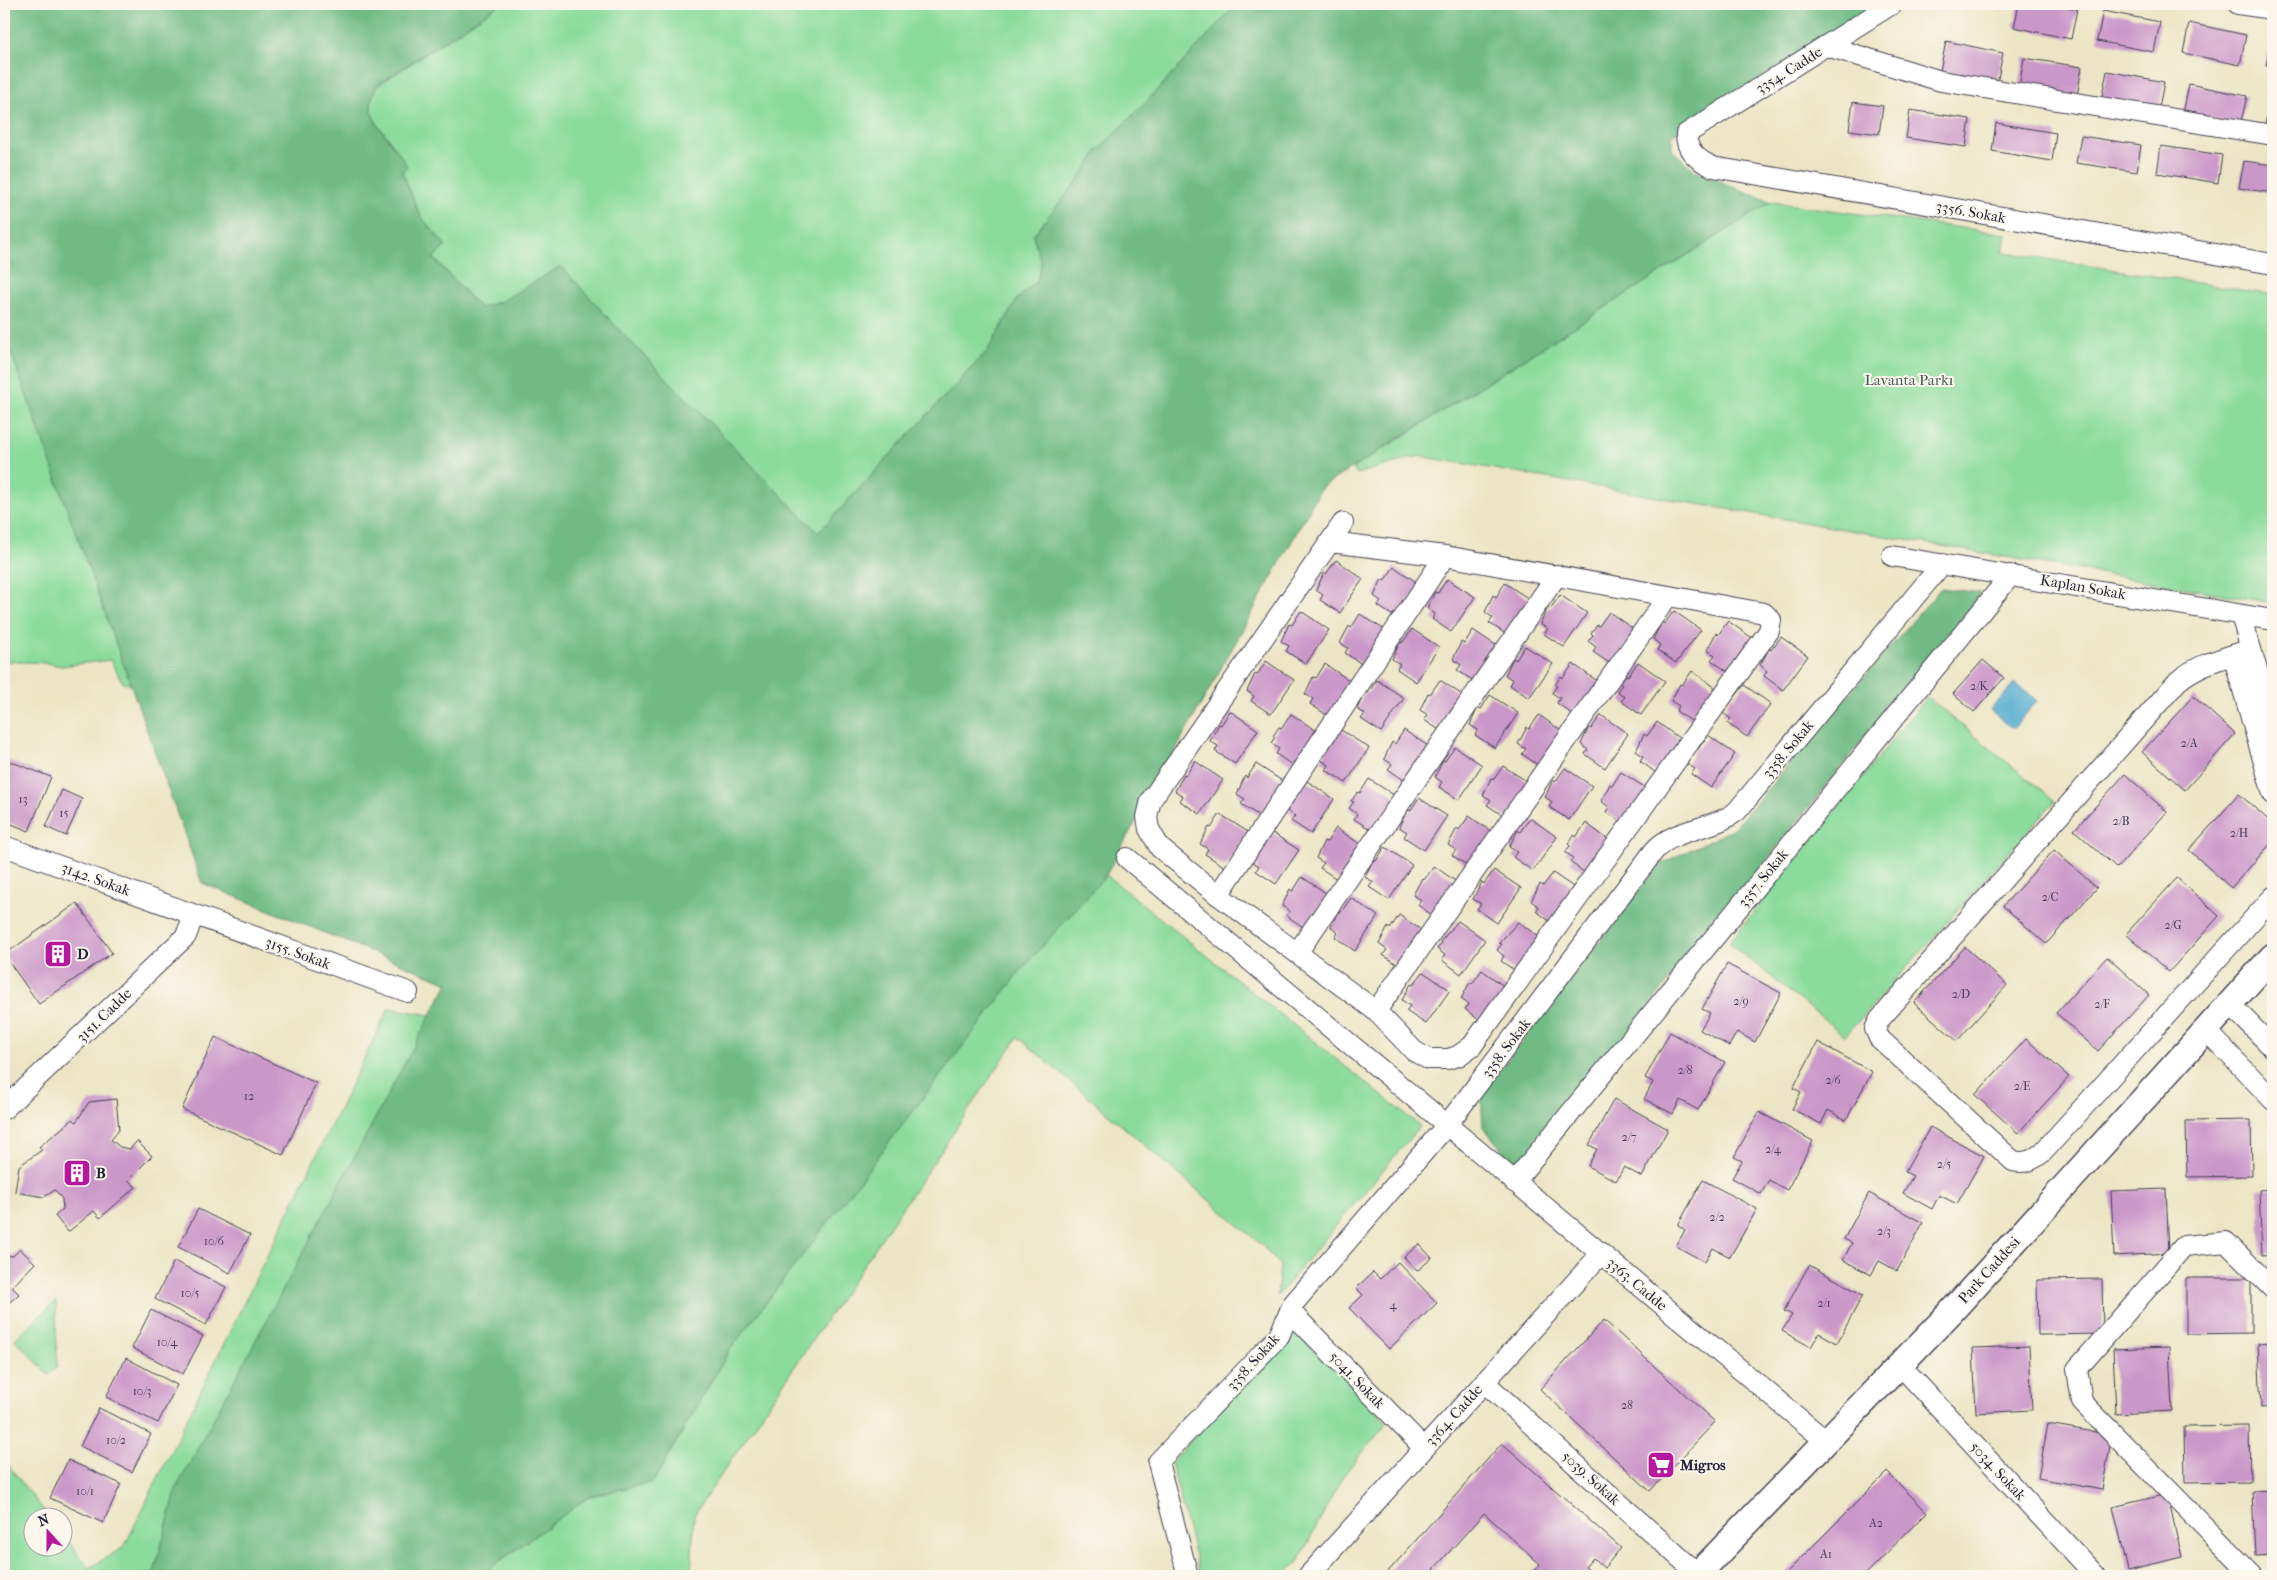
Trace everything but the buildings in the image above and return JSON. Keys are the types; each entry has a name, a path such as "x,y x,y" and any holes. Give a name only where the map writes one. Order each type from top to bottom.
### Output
{"street":[{"name":"3354. Cadde","path":"1686,134 1892,4"},
{"path":"2238,4 2273,9"},
{"path":"1827,46 1941,81 2273,135"},
{"name":"3356. Sokak","path":"1686,134 1689,147 1695,156 1713,167 2273,264"},
{"path":"1330,542 1445,556 1557,575 1764,613 1771,620 1769,631 1472,1046 1458,1056 1448,1059 1428,1059 1414,1051 1376,1011 1218,895 1160,848 1150,829 1147,817 1151,800 1343,523"},
{"path":"1218,895 1445,556"},
{"name":"Kaplan Sokak","path":"1892,556 2273,620"},
{"name":"3358. Sokak","path":"1188,1576 1158,1462 1279,1336 1293,1304 1447,1125 1654,852 1668,840 1723,820 1737,811 1942,564"},
{"path":"1297,953 1557,575"},
{"name":"3357. Sokak","path":"1514,1182 2011,575"},
{"path":"1376,1011 1668,596"},
{"path":"2242,615 2242,652 2273,794"},
{"path":"2242,652 2273,724"},
{"path":"2242,652 2203,664 2190,671 2178,681 1886,1011 1875,1029 1879,1038 2013,1161 2022,1163 2034,1159 2043,1152 2273,897"},
{"name":"3142. Sokak","path":"4,846 189,913"},
{"name":"3363. Cadde","path":"1127,858 1827,1442"},
{"name":"3155. Sokak","path":"189,913 408,992"},
{"name":"3151. Cadde","path":"4,1109 186,936 190,925 189,913"},
{"name":"Park Caddesi","path":"1697,1575 1950,1313 2273,956"},
{"path":"2230,1004 2273,1048"},
{"path":"2206,1030 2273,1100"},
{"path":"2253,1576 2082,1402 2078,1369 2184,1246 2226,1242 2273,1288"},
{"name":"3364. Cadde","path":"1308,1576 1601,1254"},
{"name":"5041. Sokak","path":"1290,1311 1424,1448"},
{"name":"5034. Sokak","path":"1900,1366 2096,1576"},
{"name":"5039. Sokak","path":"1484,1382 1697,1575"}],"green space":[{"path":"4,4 500,4 377,85 373,95 371,110 373,116 407,166 402,172 421,217 446,246 433,258 480,308 502,301 561,266 622,333 818,533 988,350 1018,298 1037,281 1041,263 1033,235 1076,183 1099,149 1150,98 1237,4 1876,4 1672,135 1672,150 1695,171 1771,202 1322,487 1106,875 1022,969 729,1351 653,1482 590,1496 479,1576 150,1576 154,1573 177,1487 448,983 202,883 4,333"},
{"path":"500,4 1237,4 1150,98 1099,149 1076,183 1033,235 1042,263 1037,281 1018,298 988,350 818,533 622,333 561,266 502,301 480,308 433,257 446,246 421,217 402,172 407,166 373,116 371,103 373,95 377,86"},
{"name":"Lavanta Parkı","path":"1771,202 2006,234 2003,252 2273,295 2273,603 1419,456 1356,474 1353,468"},
{"path":"4,333 131,685 123,683 110,660 61,666 46,663 4,661"},
{"path":"1941,588 1981,593 1520,1166 1509,1158 1483,1127 1481,1095 1657,867 1735,827"},
{"path":"1927,697 2055,801 1845,1036 1729,943"},
{"path":"1106,875 1420,1126 1277,1296 1280,1266 1264,1247 1018,1037 694,1515 691,1576 479,1576 590,1496 653,1482 729,1351 1022,969"},
{"path":"389,1008 431,1015 177,1487 154,1573 150,1576 4,1576 4,1460 42,1508 22,1508 22,1558 72,1558 72,1546 89,1568 124,1547"},
{"path":"56,1301 57,1367 49,1375 15,1339"},
{"path":"1298,1328 1387,1423 1342,1477 1298,1562 1283,1576 1200,1576 1171,1462"}],"water":[{"path":"2015,683 2037,701 2013,729 1990,710"}],"place":[{"name":"D","path":"58,954"},
{"name":"B","path":"77,1173"},
{"name":"Migros","path":"1661,1465"}]}
